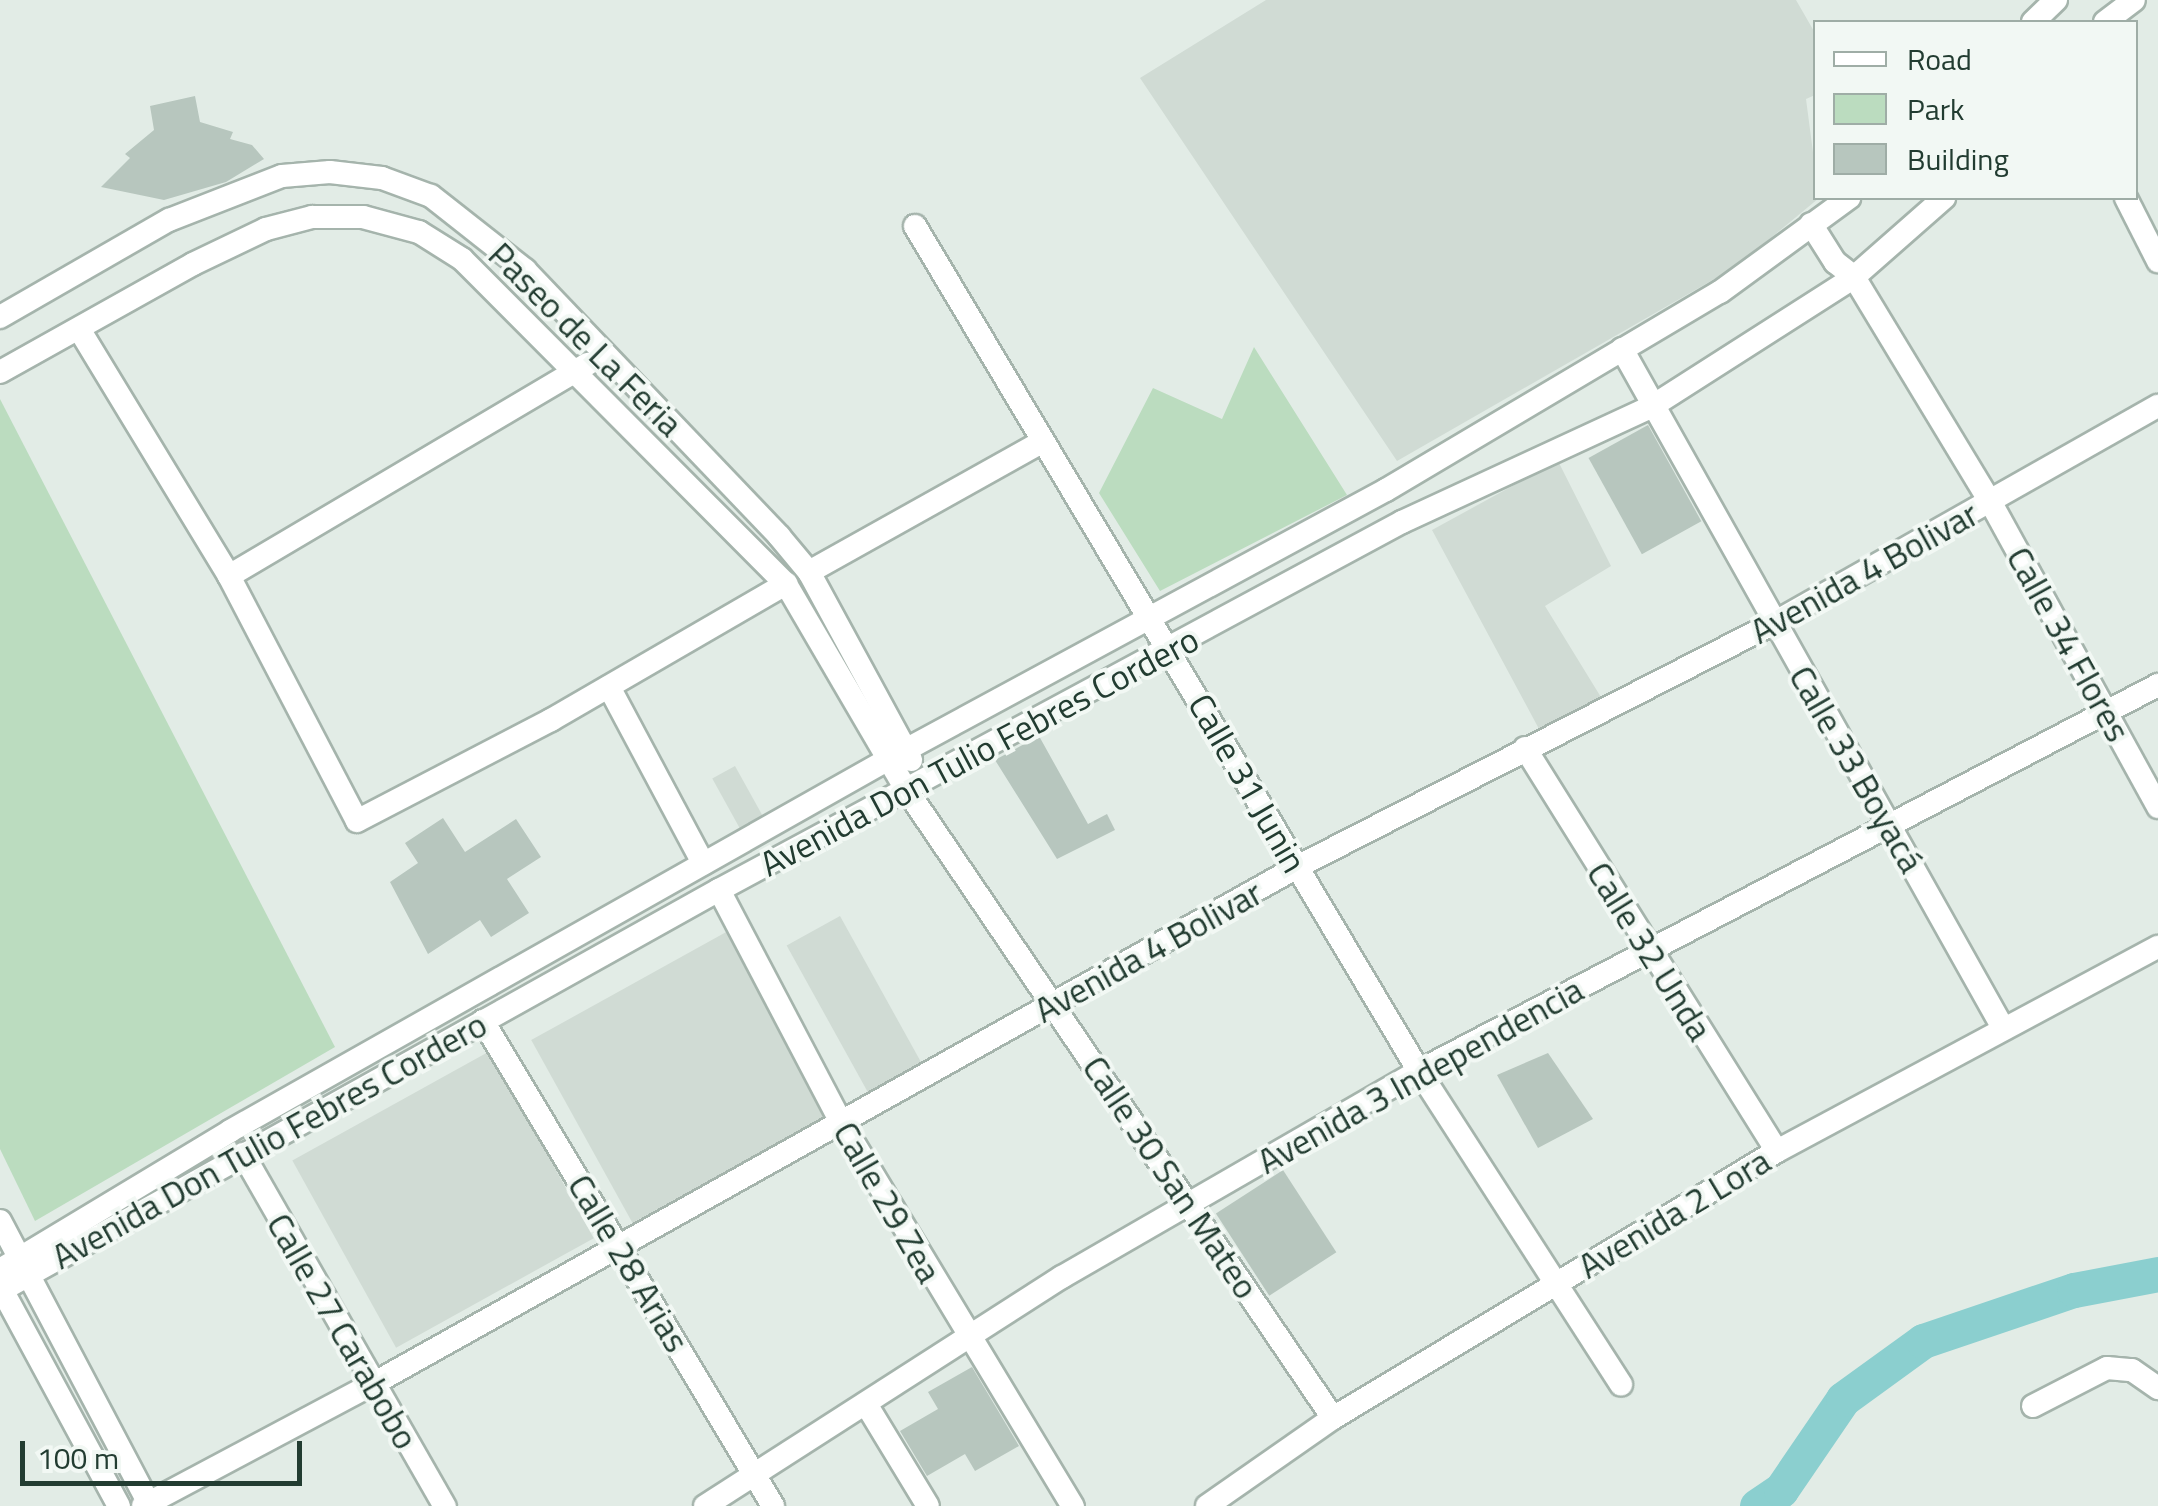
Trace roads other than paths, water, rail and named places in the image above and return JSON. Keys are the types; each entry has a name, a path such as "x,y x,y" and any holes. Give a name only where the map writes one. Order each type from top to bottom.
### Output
{"street":[{"path":"2035,20 2056,0"},
{"path":"2108,20 2134,0"},
{"name":"Paseo de La Feria","path":"0,317 229,191 330,172 382,178 431,196 525,270 809,572 896,755"},
{"name":"Avenida Don Tulio Febres Cordero","path":"9,1276 703,864 1386,490 1720,292 1846,200"},
{"name":"Avenida Don Tulio Febres Cordero","path":"9,1276 243,1154 718,890 1170,651 1402,522 1651,407 1854,277 1942,200"},
{"path":"2127,200 2158,260"},
{"name":"Paseo de La Feria","path":"0,372 266,230 312,217 363,216 419,232 462,259 579,371 786,584"},
{"name":"Calle 34 Flores","path":"1811,224 1835,262 1854,277 1991,503 2158,807"},
{"name":"Calle 31 Junin","path":"915,226 1419,1070 1621,1385"},
{"path":"79,329 229,576 357,821 609,688 786,584 896,755"},
{"name":"Calle 33 Boyacá","path":"1622,348 1651,407 2003,1028"},
{"path":"229,576 602,354"},
{"name":"Avenida 4 Bolivar","path":"147,1505 371,1386 1297,867 1774,623 2158,406"},
{"path":"809,572 1043,441"},
{"name":"Avenida 3 Independencia","path":"705,1506 966,1337 1419,1070 2158,685"},
{"path":"609,688 703,864"},
{"name":"Calle 32 Unda","path":"1525,748 1649,953 1778,1151"},
{"name":"Calle 30 San Mateo","path":"896,755 1055,1004 1333,1418"},
{"name":"Calle 29 Zea","path":"718,890 841,1122 966,1337 1072,1506"},
{"name":"Avenida 2 Lora","path":"1207,1506 1333,1418 1778,1151 2158,946"},
{"name":"Calle 28 Arias","path":"483,1022 620,1244 773,1506"},
{"name":"Calle 27 Carabobo","path":"243,1154 371,1386 445,1506"},
{"path":"0,1221 9,1276 120,1506"},
{"path":"9,1276 147,1505"},
{"path":"2033,1406 2107,1368 2132,1370 2158,1388"},
{"path":"866,1404 928,1506"}],"waterway":[{"path":"1757,1506 1781,1490 1843,1399 1923,1341 2074,1290 2158,1274"}]}
